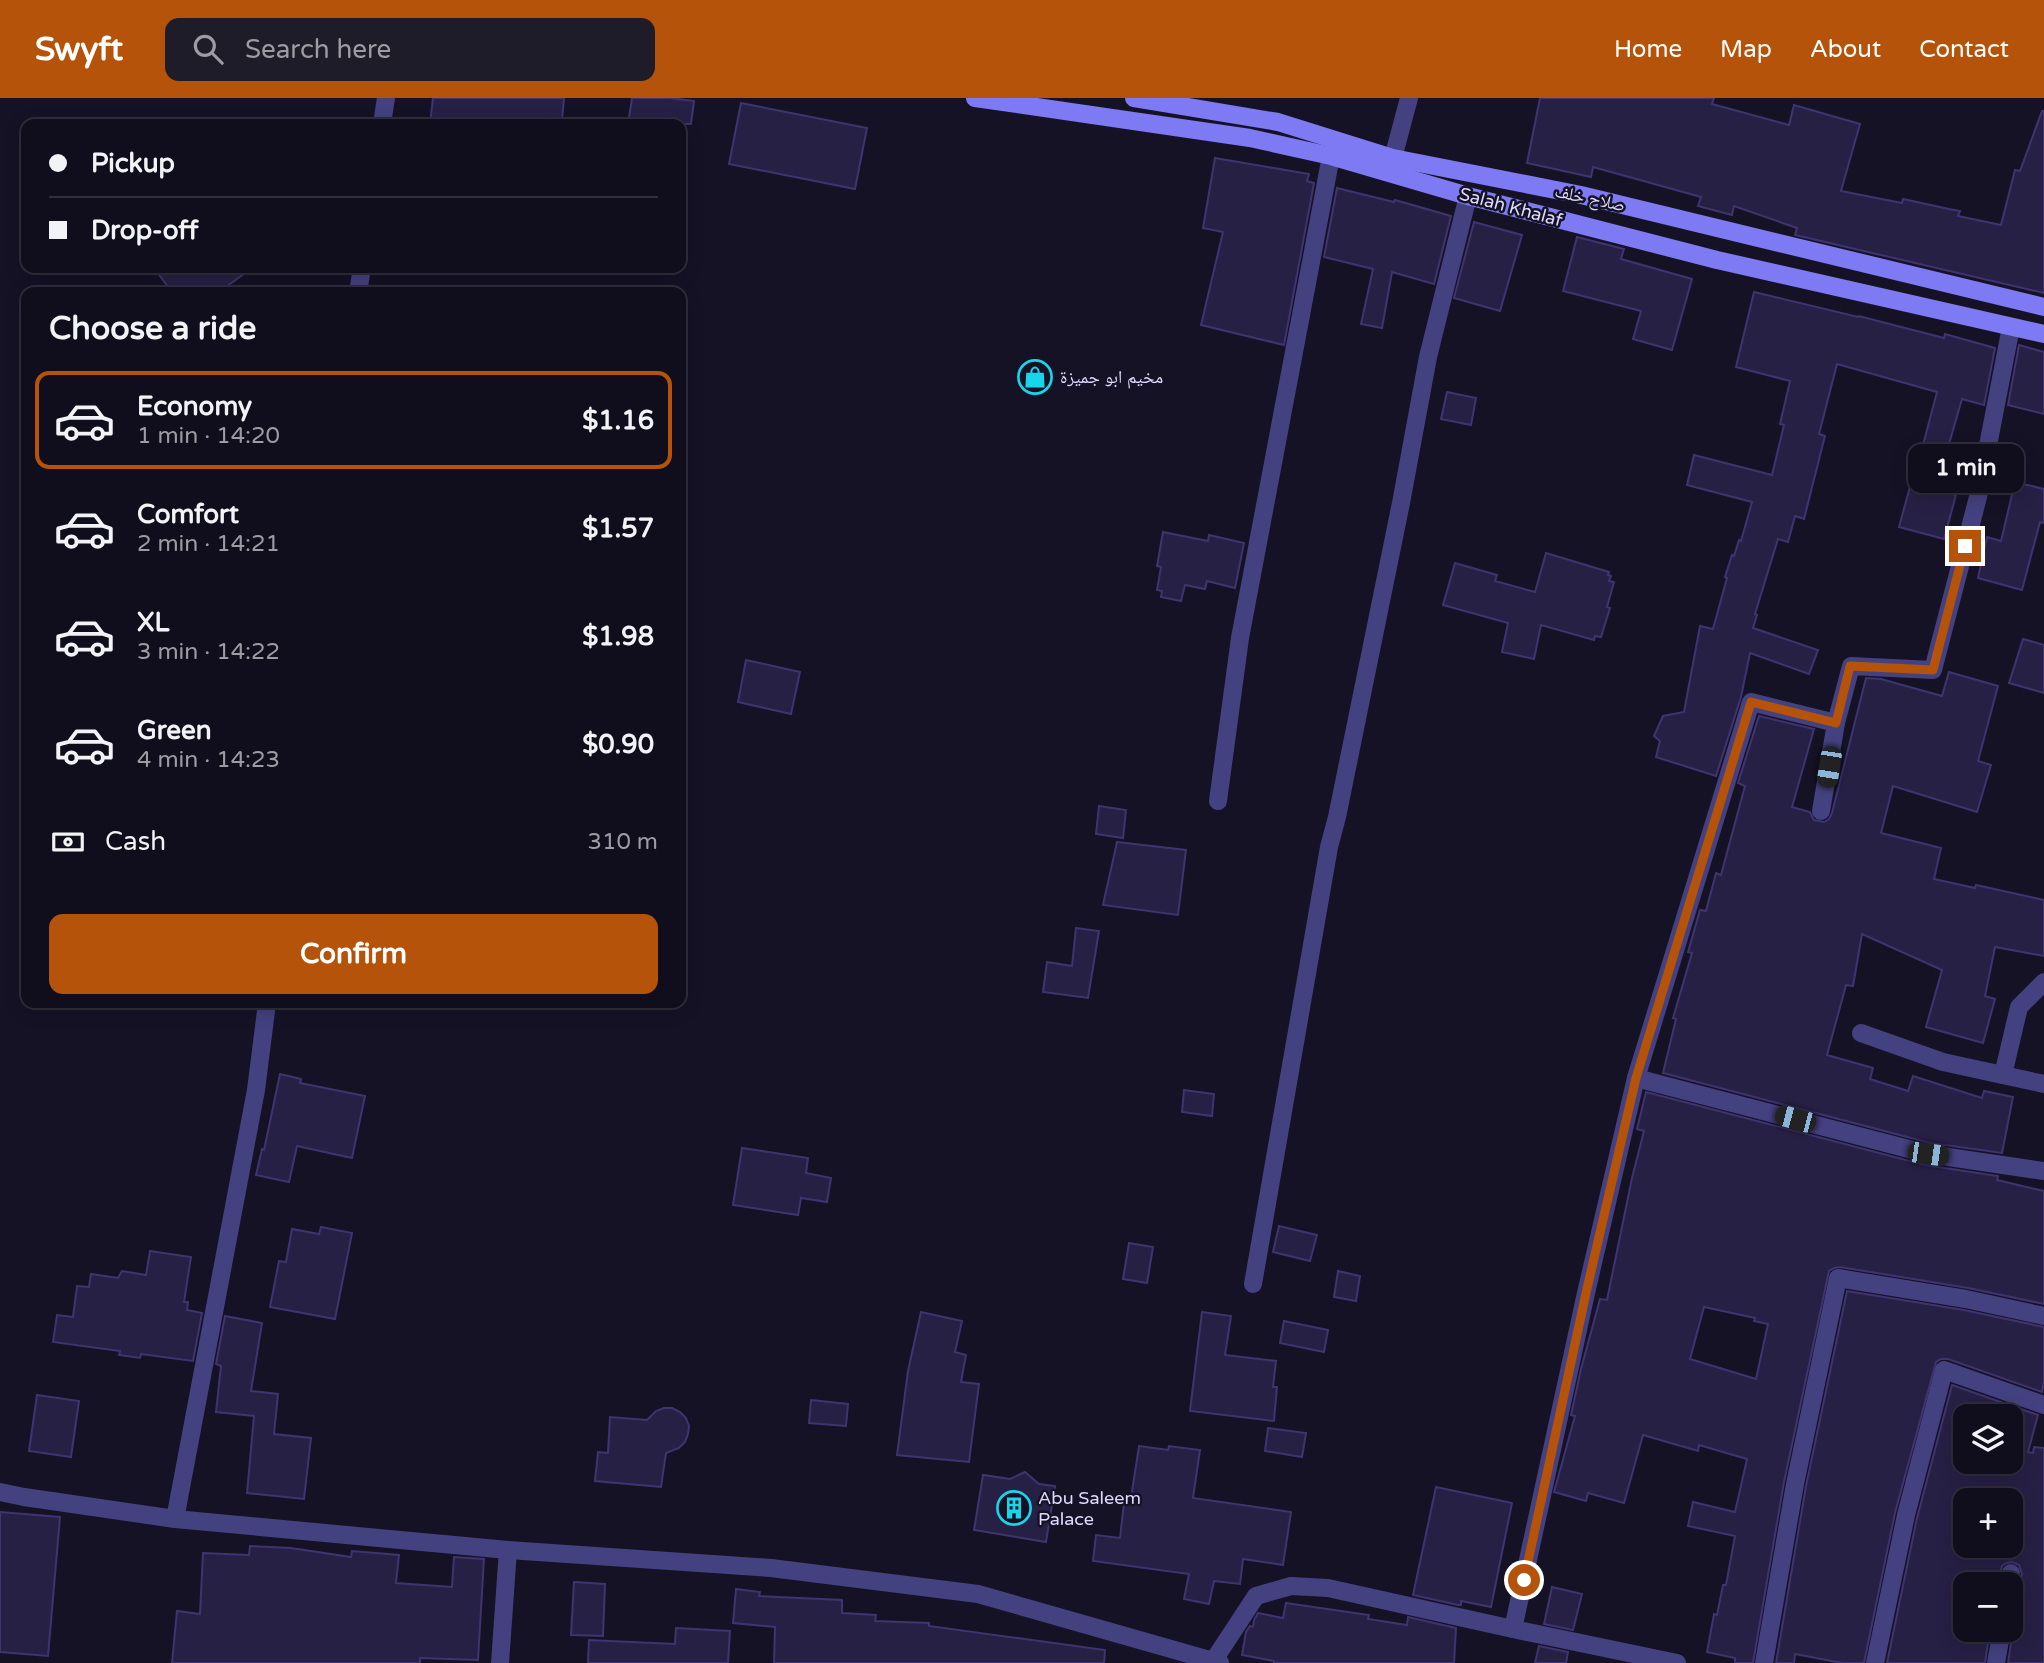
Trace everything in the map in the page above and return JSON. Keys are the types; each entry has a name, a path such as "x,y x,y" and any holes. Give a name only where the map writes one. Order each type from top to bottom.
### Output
{"main road":[{"name":"Salah Khalaf","path":"975,98 1250,138 1331,156 1468,196 1717,260 2044,334"},
{"name":"صلاح خلف","path":"1134,98 1278,122 1394,158 1594,198 2044,307"}],"street":[{"path":"383,119 386,98"},
{"path":"1394,158 1409,98"},
{"path":"1218,801 1240,638 1331,156"},
{"path":"1253,1284 1329,847 1398,517 1428,357 1468,196"},
{"path":"1821,811 1836,723 1850,666 1933,670 1978,497 2011,327"},
{"path":"1513,1629 1636,1078 1751,702 1836,723"},
{"path":"2003,1075 2019,1007 2044,982"},
{"path":"174,1519 256,1090 266,1008"},
{"path":"1861,1033 1943,1062 2044,1084"},
{"path":"1636,1078 1928,1154 2044,1171"},
{"path":"1764,1663 1795,1484 1838,1278 1966,1299 2044,1316"},
{"path":"1875,1663 1906,1515 1944,1370 2044,1405"},
{"path":"0,1492 174,1519 508,1550 771,1568 978,1594 1215,1662 1256,1596 1290,1586 1328,1588 1677,1663"},
{"path":"500,1663 508,1550"},
{"path":"1996,1663 2000,1642"}],"building":[{"path":"433,98 564,98 562,119 431,119"},
{"path":"632,98 694,101 691,124 686,124 686,119 629,119"},
{"path":"1540,98 1714,98 1712,104 1789,125 1794,105 1860,124 1841,191 1902,203 1903,199 1960,211 1958,216 2001,225 2015,170 2020,171 2044,111 2044,293 1795,235 1797,228 1734,206 1732,215 1698,206 1701,197 1593,167 1591,177 1527,163"},
{"path":"741,103 867,128 855,189 729,164"},
{"path":"1215,158 1309,174 1307,181 1314,183 1284,345 1201,325 1223,232 1203,228"},
{"path":"1337,188 1394,202 1395,200 1451,216 1434,284 1392,272 1382,328 1361,324 1373,269 1324,257"},
{"path":"1474,222 1522,235 1500,311 1454,298"},
{"path":"1577,237 1624,249 1621,259 1692,279 1672,350 1633,339 1641,311 1563,291"},
{"path":"158,273 245,273 226,287 168,287"},
{"path":"1754,292 1944,338 1945,334 1995,348 1984,405 1962,399 1947,451 1923,445 1937,392 1837,364 1819,434 1825,436 1804,519 1795,516 1788,542 1778,539 1753,628 1818,650 1809,674 1750,653 1741,697 1716,776 1656,757 1660,741 1654,736 1663,716 1684,712 1700,626 1713,629 1727,578 1725,577 1732,555 1734,556 1739,540 1741,541 1752,502 1687,485 1694,455 1772,475 1784,425 1780,424 1790,381 1736,367"},
{"path":"2019,345 2044,352 2044,414 2008,405"},
{"path":"1447,392 1476,398 1471,425 1441,419"},
{"path":"2015,482 2044,489 2044,523 2040,522 2022,590 1978,578 1987,537 2001,541"},
{"path":"1911,483 1956,495 1944,539 1899,527"},
{"path":"1163,532 1208,541 1209,535 1244,543 1235,588 1207,581 1205,589 1185,585 1181,601 1161,597 1162,591 1157,590 1161,567 1157,566"},
{"path":"1546,553 1609,572 1609,581 1614,582 1601,637 1595,636 1594,640 1541,625 1534,659 1502,652 1508,623 1443,605 1455,563 1497,575 1495,581 1535,592"},
{"path":"2023,639 2044,645 2044,693 2009,683"},
{"path":"746,660 800,672 791,714 738,702"},
{"path":"1949,672 1998,686 1978,761 1991,765 1977,812 1893,786 1881,833 1941,848 1934,879 2044,900 2044,956 1995,947 1985,996 1995,999 1983,1043 1926,1027 1942,970 1862,934 1853,986 1846,985 1827,1055 1873,1068 1870,1079 1908,1091 1913,1076 1982,1098 1984,1091 2013,1097 2002,1153 1930,1143 1663,1073 1676,1019 1673,1018 1692,953 1688,952 1700,910 1706,911 1716,873 1721,875 1745,786 1738,783 1759,716 1814,729 1792,807 1810,812 1814,820 1824,822 1832,813 1866,678 1881,679 1942,696"},
{"path":"1099,806 1126,810 1123,838 1096,834"},
{"path":"1117,842 1186,850 1178,915 1103,905"},
{"path":"1076,928 1099,931 1088,998 1043,992 1047,962 1072,966"},
{"path":"280,1074 301,1079 300,1083 365,1096 352,1158 297,1146 289,1182 256,1175"},
{"path":"1184,1090 1214,1094 1212,1116 1182,1112"},
{"path":"1646,1092 1925,1165 1998,1176 1997,1180 2044,1191 2044,1304 1968,1288 1840,1267 1829,1271 1784,1482 1753,1663 1735,1663 1735,1658 1707,1652 1714,1614 1717,1615 1723,1585 1726,1585 1735,1536 1688,1526 1693,1502 1735,1512 1747,1459 1699,1445 1698,1451 1643,1435 1624,1503 1588,1493 1586,1501 1554,1492 1575,1416 1571,1415 1600,1299 1607,1300 1644,1131 1637,1129","holes":["1704,1307 1755,1318 1754,1321 1768,1324 1756,1379 1690,1359"]},
{"path":"742,1148 808,1158 806,1173 831,1178 827,1202 801,1198 798,1215 733,1205"},
{"path":"1279,1226 1317,1235 1310,1261 1273,1252"},
{"path":"321,1227 352,1233 335,1319 270,1307 279,1261 286,1262 292,1229 319,1234"},
{"path":"1129,1243 1153,1247 1147,1283 1123,1279"},
{"path":"150,1251 191,1257 184,1302 188,1302 187,1310 202,1313 193,1361 141,1354 140,1358 119,1355 120,1351 53,1342 57,1315 73,1317 77,1286 89,1287 91,1274 118,1278 122,1271 146,1275"},
{"path":"1338,1271 1360,1276 1356,1301 1334,1297"},
{"path":"1847,1291 1964,1310 2044,1327 2044,1382 2042,1392 1948,1359 1936,1362 1895,1513 1864,1663 1842,1663 1795,1654 1794,1663 1776,1663 1806,1486"},
{"path":"921,1312 962,1321 955,1352 966,1355 961,1382 979,1384 969,1462 897,1455 908,1371"},
{"path":"1202,1312 1231,1316 1225,1355 1276,1361 1273,1387 1277,1387 1274,1421 1190,1411"},
{"path":"225,1316 262,1323 251,1391 278,1394 274,1434 311,1438 304,1499 247,1493 254,1416 216,1412 221,1366 216,1364"},
{"path":"1284,1321 1328,1330 1324,1352 1280,1343"},
{"path":"1952,1385 2006,1404 1953,1404 1953,1474 2023,1474 2023,1410 2038,1415 2028,1452 2033,1453 2034,1447 2044,1448 2044,1663 2008,1663 2011,1642 2023,1642 2023,1572 2019,1565 2012,1562 2002,1566 2001,1572 1953,1572 1953,1642 1988,1642 1985,1663 1887,1663 1917,1518"},
{"path":"37,1395 79,1401 71,1457 29,1451"},
{"path":"811,1400 848,1404 846,1426 809,1423"},
{"path":"664,1408 680,1412 689,1426 685,1442 679,1448 666,1453 661,1487 595,1481 598,1452 608,1453 610,1417 647,1420 656,1411"},
{"path":"1268,1428 1306,1433 1302,1457 1265,1451"},
{"path":"1139,1446 1200,1450 1193,1498 1291,1512 1283,1565 1243,1559 1240,1584 1214,1581 1209,1604 1184,1599 1189,1574 1093,1561 1096,1535 1120,1538 1124,1503 1130,1504"},
{"name":"Abu Saleem Palace","path":"1025,1472 1039,1484 1055,1486 1046,1542 974,1530 983,1475 1010,1479"},
{"path":"1436,1487 1512,1503 1491,1607 1461,1601 1461,1605 1458,1605 1413,1595"},
{"path":"0,1512 60,1517 48,1656 0,1652"},
{"path":"250,1546 291,1548 351,1557 352,1551 399,1555 396,1583 452,1587 454,1557 484,1559 478,1660 420,1658 420,1663 172,1663 177,1611 200,1614 203,1553 249,1555"},
{"path":"574,1582 605,1584 603,1636 571,1635"},
{"path":"1552,1587 1582,1594 1573,1630 1544,1624"},
{"path":"736,1589 760,1592 759,1596 842,1600 842,1613 876,1615 875,1621 929,1623 929,1626 1105,1650 1104,1663 774,1663 775,1627 733,1623"},
{"path":"1286,1603 1369,1615 1368,1619 1407,1625 1408,1617 1456,1628 1454,1663 1274,1663 1242,1655 1246,1632 1250,1626 1253,1627 1258,1613 1283,1618"},
{"path":"676,1628 730,1631 728,1663 588,1663 589,1640 675,1644"},
{"path":"1539,1646 1568,1652 1566,1663 1535,1663"}],"place":[{"name":"مخيم ابو جميزة","path":"1035,377"},
{"name":"Abu Saleem Palace","path":"1014,1508"}],"route":[{"path":"1524,1580 1636,1078 1751,702 1836,723 1850,666 1933,670 1965,546"}]}
